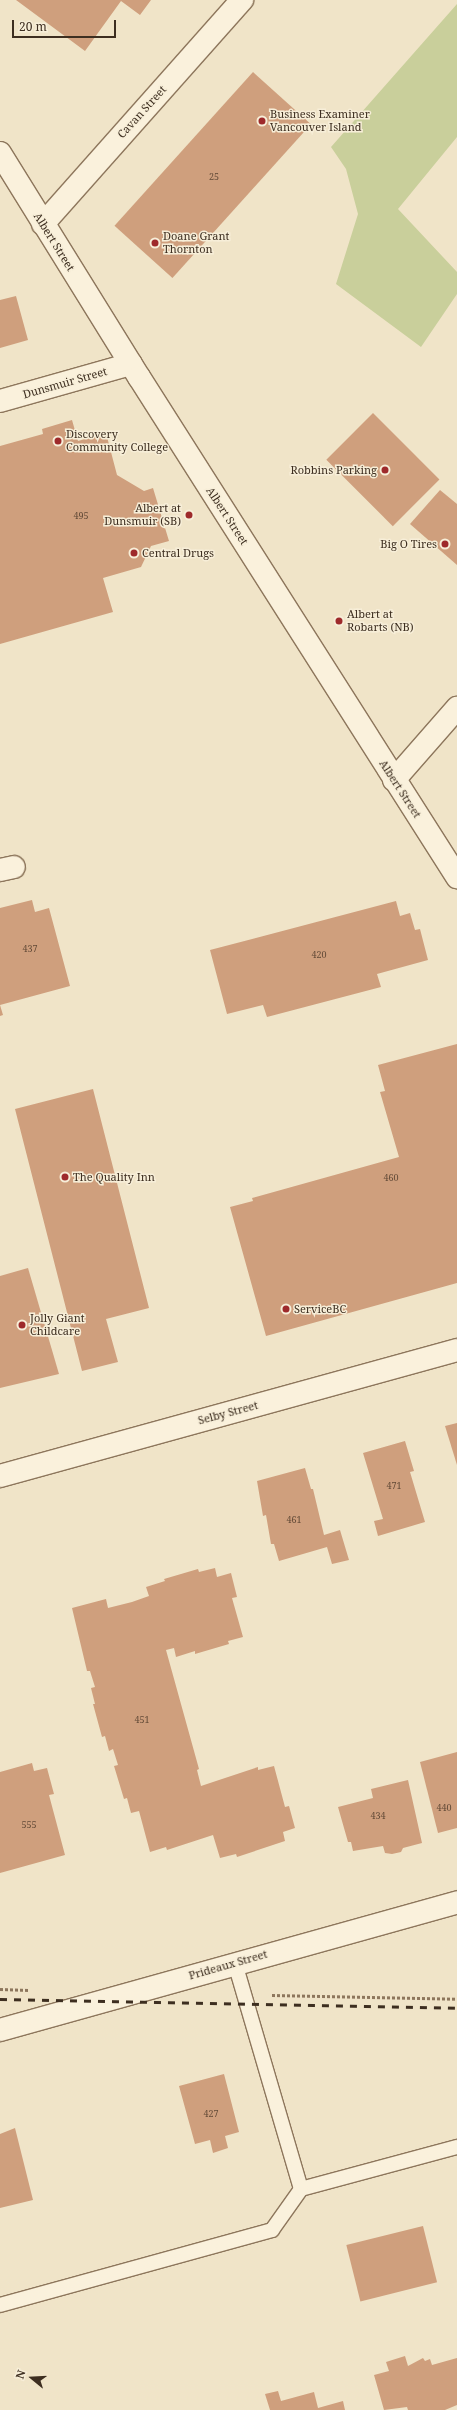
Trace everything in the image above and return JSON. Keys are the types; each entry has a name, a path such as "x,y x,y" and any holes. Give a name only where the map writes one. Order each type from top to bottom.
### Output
{"street":[{"name":"Cavan Street","path":"43,224 242,0"},
{"name":"Albert Street","path":"0,153 131,364 457,877"},
{"name":"Dunsmuir Street","path":"0,401 131,364"},
{"path":"394,780 457,708"},
{"name":"Selby Street","path":"0,1476 457,1350"},
{"name":"Prideaux Street","path":"0,2030 457,1902"}],"lane":[{"path":"235,1963 302,2189"},
{"path":"0,2305 272,2230 302,2189 457,2147"}],"green space":[{"path":"457,4 457,137 398,209 457,272 457,294 421,347 336,284 358,214 346,169 331,147"}],"building":[{"path":"16,0 151,0 140,15 121,1 85,51"},
{"path":"253,72 311,124 172,278 114,226"},
{"path":"16,296 28,340 0,348 0,300"},
{"name":"Robbins Parking","path":"373,413 439,479 393,526 326,460"},
{"path":"72,420 78,441 106,433 117,475 144,491 153,488 169,541 151,546 141,567 103,578 113,612 0,644 0,446 43,434 42,429"},
{"name":"Big O Tires","path":"440,490 457,504 457,565 410,524"},
{"path":"32,900 35,912 49,908 70,986 0,1005 0,908"},
{"path":"396,901 400,916 410,913 415,930 420,929 428,960 377,974 381,987 267,1017 263,1005 227,1014 210,950"},
{"path":"0,1005 3,1015 0,1016"},
{"path":"457,1044 457,1283 266,1336 230,1207 253,1201 252,1198 399,1157 380,1092 385,1091 378,1065"},
{"path":"93,1089 149,1308 106,1319 118,1362 82,1371 15,1109"},
{"name":"Jolly Giant Childcare","path":"28,1268 59,1374 0,1388 0,1276"},
{"path":"457,1423 457,1465 445,1426"},
{"path":"405,1441 414,1471 410,1472 425,1522 378,1536 374,1521 383,1519 363,1453"},
{"path":"305,1468 311,1489 313,1489 324,1535 340,1530 349,1560 332,1564 327,1547 279,1561 274,1544 271,1544 266,1515 263,1516 257,1481"},
{"path":"215,1568 217,1577 231,1573 237,1597 232,1598 243,1637 228,1641 229,1644 195,1654 195,1651 176,1657 174,1648 166,1650 199,1769 197,1770 201,1786 258,1767 258,1770 274,1766 285,1807 289,1806 295,1828 283,1832 285,1841 237,1857 236,1854 220,1858 213,1835 167,1850 166,1847 150,1852 139,1811 131,1813 127,1798 124,1799 114,1766 118,1765 113,1749 109,1751 105,1736 102,1737 93,1704 95,1704 91,1688 95,1687 90,1671 87,1671 72,1608 106,1599 108,1608 132,1602 149,1596 146,1587 165,1581 164,1579 198,1569 199,1572"},
{"path":"457,1752 457,1828 438,1833 420,1762"},
{"path":"32,1763 34,1771 47,1768 54,1794 49,1795 65,1855 0,1873 0,1772"},
{"path":"408,1780 422,1843 403,1848 401,1852 392,1854 385,1853 383,1846 353,1851 351,1842 348,1842 338,1807 373,1798 371,1789"},
{"path":"224,2074 239,2132 225,2136 228,2148 213,2153 210,2140 195,2144 179,2086"},
{"path":"15,2128 33,2200 0,2208 0,2134"},
{"path":"423,2226 437,2282 360,2301 346,2245"},
{"path":"405,2356 408,2366 423,2358 425,2361 430,2359 432,2365 457,2358 457,2405 445,2410 408,2410 407,2407 384,2410 374,2375 389,2371 386,2362"},
{"path":"278,2391 281,2401 314,2392 318,2408 343,2401 345,2410 270,2410 265,2394"}],"railway":[{"path":"0,1999 457,2008"}],"place":[{"name":"Business Examiner Vancouver Island","path":"262,121"},
{"name":"Doane Grant Thornton","path":"155,243"},
{"name":"Discovery Community College","path":"58,441"},
{"name":"Robbins Parking","path":"385,470"},
{"name":"Albert at Dunsmuir (SB)","path":"189,515"},
{"name":"Big O Tires","path":"445,544"},
{"name":"Central Drugs","path":"134,553"},
{"name":"Albert at Robarts (NB)","path":"339,621"},
{"name":"The Quality Inn","path":"65,1177"},
{"name":"ServiceBC","path":"286,1309"},
{"name":"Jolly Giant Childcare","path":"22,1325"}]}
